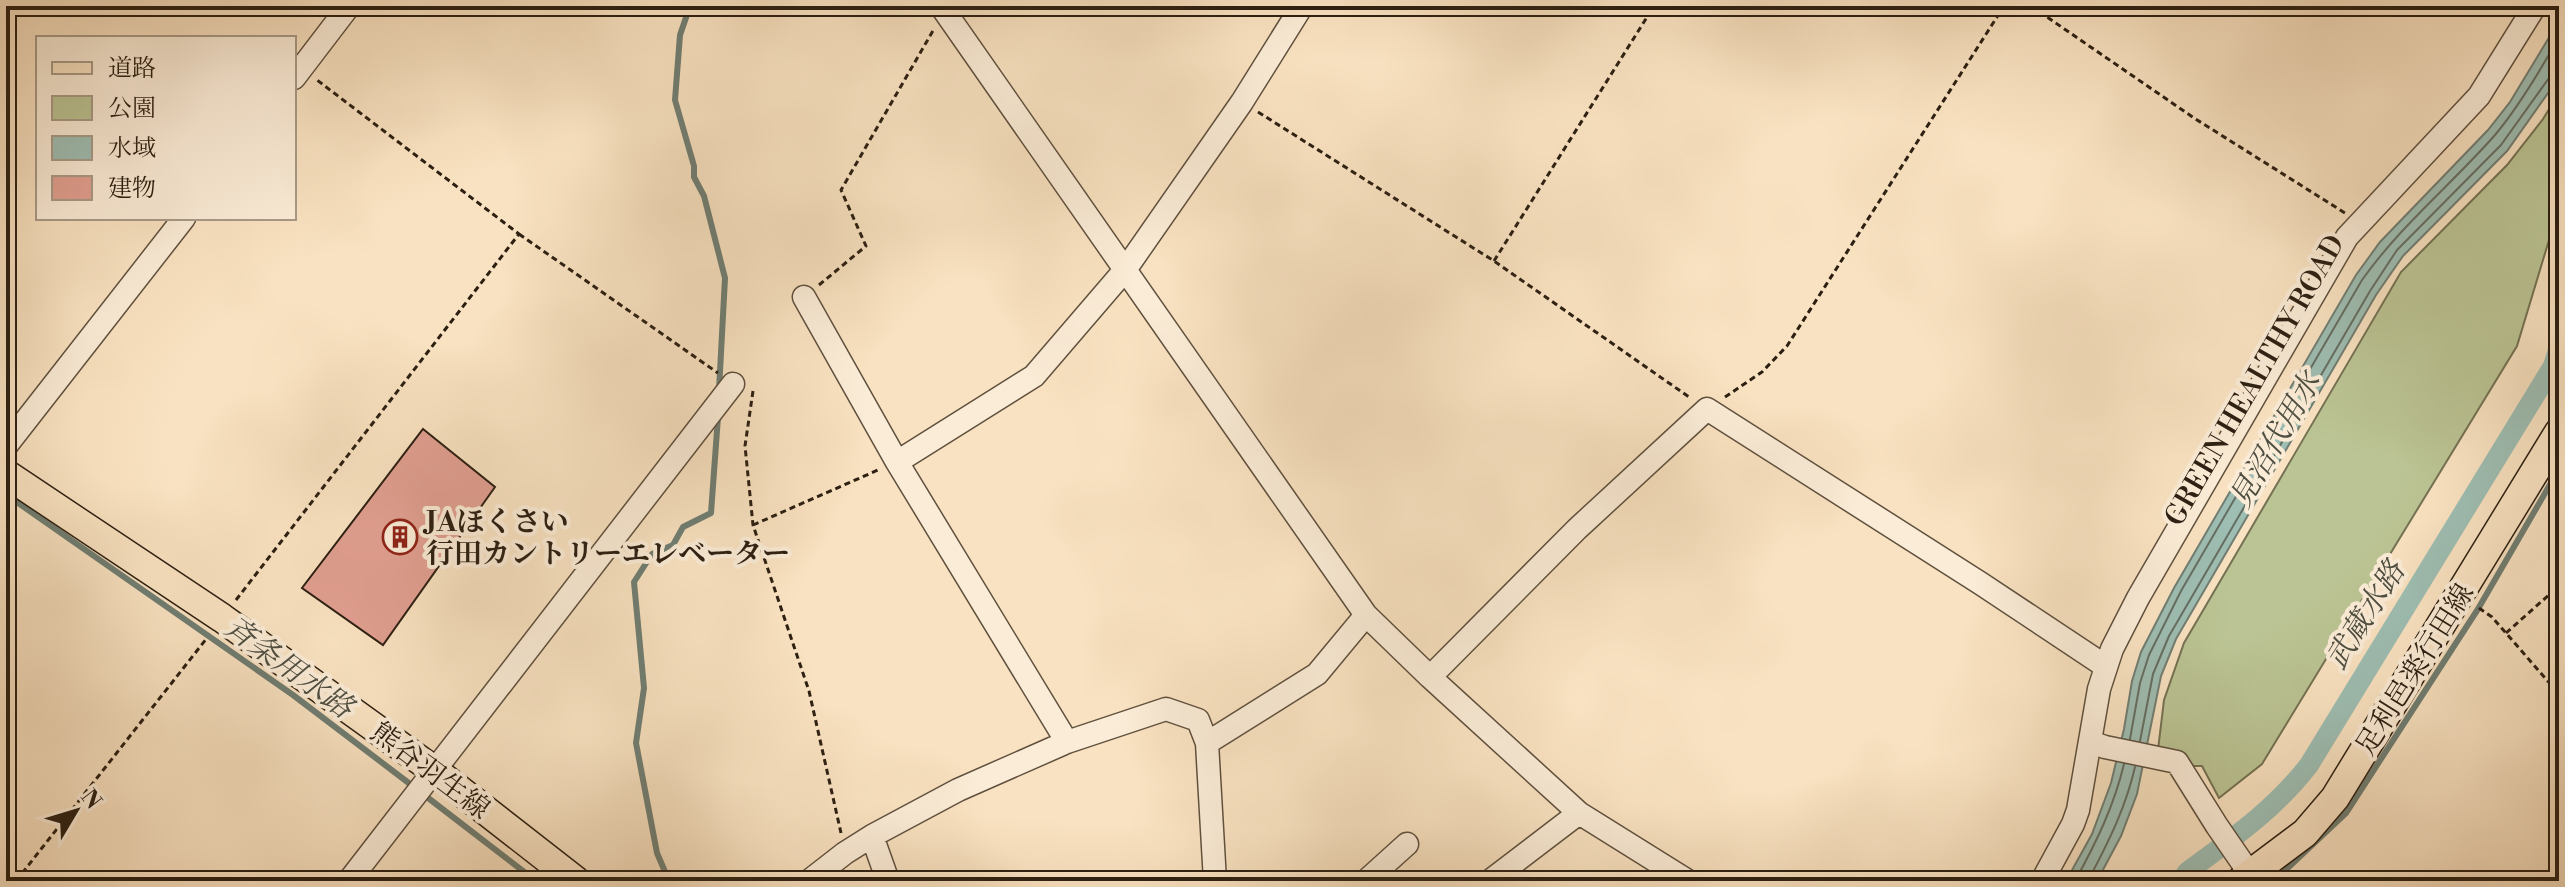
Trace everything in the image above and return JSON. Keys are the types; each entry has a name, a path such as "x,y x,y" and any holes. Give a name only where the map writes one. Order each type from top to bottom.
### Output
{"main road":[{"name":"足利邑楽行田線","path":"2243,871 2305,833 2335,798 2559,432"},
{"name":"熊谷羽生線","path":"6,474 222,618 576,881"}],"street":[{"path":"298,73 349,6"},
{"path":"897,462 1034,376 1125,270 1242,102 1302,6"},
{"path":"2042,881 2078,810 2105,666 2145,584 2336,253 2359,221 2479,96 2535,6"},
{"path":"943,9 1366,615 1579,813 1688,881"},
{"path":"6,446 182,220"},
{"path":"804,297 897,462 1067,742"},
{"path":"349,881 723,396"},
{"path":"1430,677 1577,529 1707,409 2105,666"},
{"path":"1207,743 1317,674 1366,615"},
{"path":"809,881 872,836 958,790 1067,742 1166,709 1198,720 1207,743 1215,881"},
{"path":"2090,742 2177,762 2243,871"},
{"path":"1490,881 1579,813"},
{"path":"872,836 888,881"},
{"path":"1366,881 1407,844"}],"path":[{"path":"1494,261 1654,6"},
{"path":"1242,102 1494,261 1707,409 1762,372 1787,346 2004,6"},
{"path":"2031,6 2194,118 2359,221"},
{"path":"804,297 866,246 841,190 943,9"},
{"path":"298,73 519,234 723,396 754,387 745,446 753,525 809,691 845,853"},
{"path":"222,618 519,234"},
{"path":"753,525 897,462"},
{"path":"2506,633 2559,586"},
{"path":"2459,594 2492,617 2559,694"},
{"path":"16,881 202,643"}],"green space":[{"path":"2559,93 2559,207 2517,346 2262,764 2219,798 2202,766 2193,766 2186,755 2158,750 2164,700 2184,643 2401,272 2507,165"}],"water":[{"name":"見沼代用水","path":"2559,21 2559,76 2507,151 2403,256 2376,295 2176,639 2161,676 2137,794 2121,836 2097,881 2066,881 2092,834 2111,783 2141,652 2174,588 2356,275 2380,242 2488,130 2510,102"}],"building":[{"name":"JAほくさい 行田カントリーエレベーター","path":"423,429 495,487 383,645 302,588"}],"waterway":[{"path":"690,6 680,35 675,100 694,166 694,177 704,196 725,278 719,390"},
{"name":"武蔵水路","path":"2181,881 2187,872 2267,810 2309,765 2553,366 2559,347"},
{"path":"669,881 657,853 636,743 644,688 634,582 652,554 673,545 683,527 711,513 718,417"},
{"path":"2274,881 2346,813 2478,609 2559,469"},
{"name":"斉条用水路","path":"11,498 293,695 414,787"},
{"name":"斉条用水路","path":"423,794 536,881"}],"place":[{"name":"JAほくさい 行田カントリーエレベーター","path":"400,537"}]}
